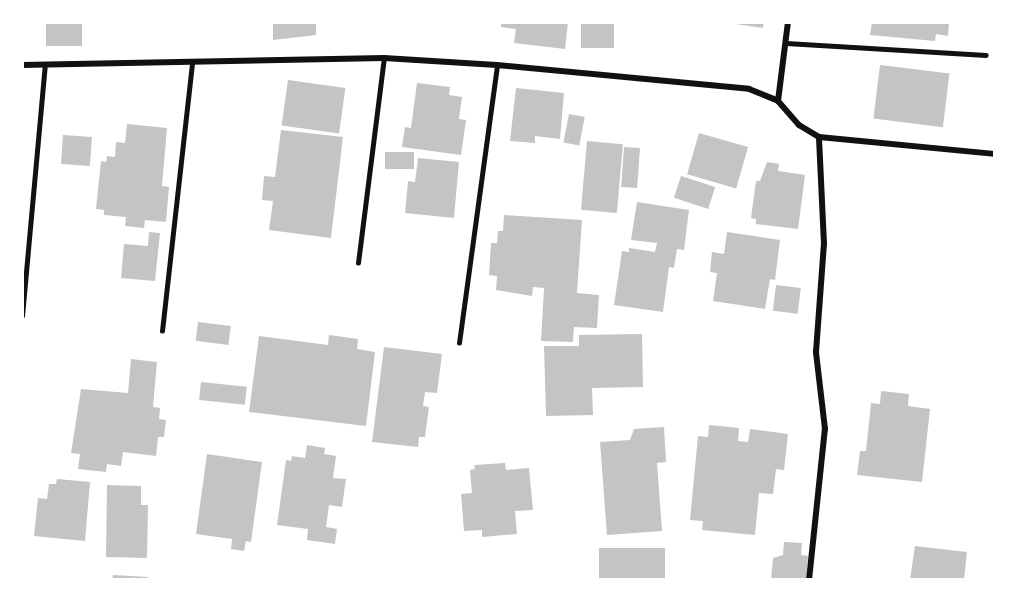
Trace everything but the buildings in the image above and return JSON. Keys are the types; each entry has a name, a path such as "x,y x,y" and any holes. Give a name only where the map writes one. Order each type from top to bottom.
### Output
{"street":[{"path":"778,101 788,22"},
{"path":"22,65 192,64 384,58 497,65 749,89 778,101 799,125 819,137 994,154"},
{"path":"809,579 825,429 816,352 824,243 819,137"}],"lane":[{"path":"786,43 986,55"},
{"path":"358,263 384,58"},
{"path":"162,331 192,64"},
{"path":"22,316 45,65"},
{"path":"459,343 497,65"}]}
